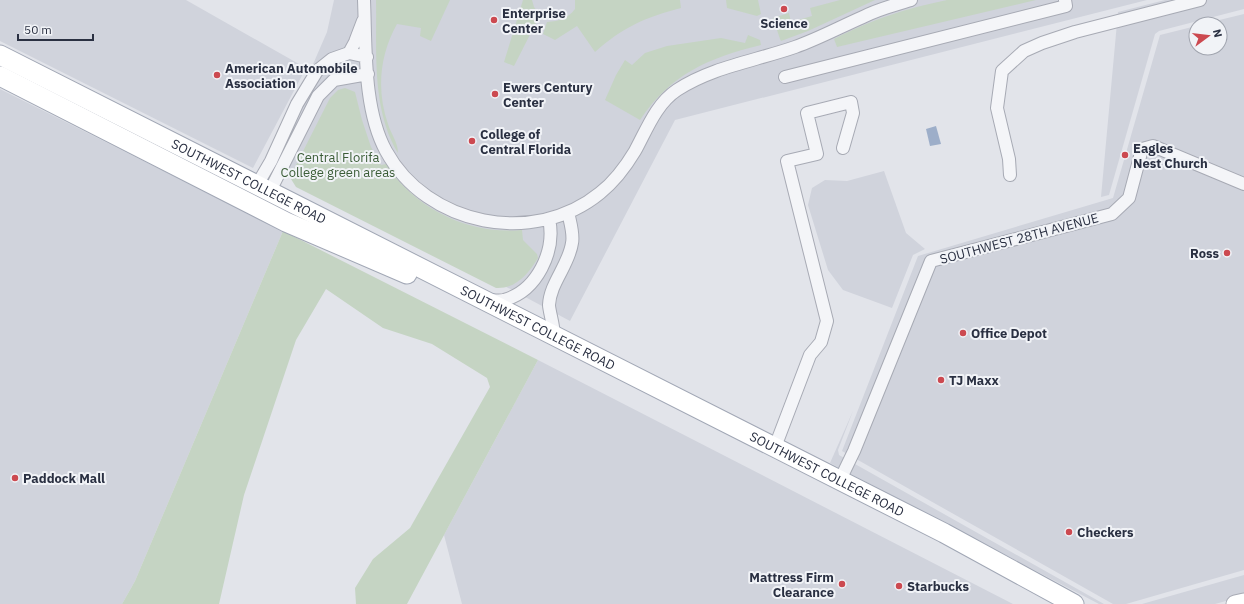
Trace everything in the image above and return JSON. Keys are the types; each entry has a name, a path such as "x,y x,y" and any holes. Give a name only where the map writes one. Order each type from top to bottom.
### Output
{"main road":[{"name":"SOUTHWEST COLLEGE ROAD","path":"0,55 944,533 1074,604"},
{"name":"SOUTHWEST COLLEGE ROAD","path":"0,76 286,222 481,306 982,559 1047,604"},
{"path":"1236,604 1244,602"}],"street":[{"path":"364,0 371,106 377,129 386,151 404,175 424,194 456,212 486,222 519,224 550,219 568,212 600,193 620,172 662,103 676,90 709,73 795,47 864,16 911,0"},
{"path":"785,77 1066,6 1065,0"},
{"path":"1010,175 1009,159 997,108 1002,71 1024,51 1042,42 1200,0"},
{"path":"349,53 365,16"},
{"path":"264,188 317,71 332,58 349,53 367,57"},
{"path":"264,188 318,96 334,80 368,74"},
{"path":"308,88 318,96"},
{"path":"775,447 810,355 821,342 827,320 787,161 817,154 807,113 851,102 853,113 843,148"},
{"name":"SOUTHWEST 28TH AVENUE","path":"840,480 854,451 931,261 1112,214 1129,198 1142,149 1153,146 1244,184"},
{"path":"554,335 553,321 549,305 552,292 568,260 573,242 568,212"},
{"path":"485,300 503,300 516,294 535,277 546,261 551,243 552,232 550,219"}],"shaded area":[{"path":"0,0 186,0 306,68 253,168 0,41"},
{"name":"College of Central Florida","path":"334,0 1147,0 675,120 570,321 271,161 327,32"},
{"path":"1165,0 1244,0 1244,9 1217,16 1188,16 1188,23 1159,31 1155,34 1109,195 1101,197 1118,12"},
{"path":"1244,14 1244,570 1126,604 1113,604 842,451 918,256 1113,198 1160,35 1188,28 1188,56 1228,56 1228,18"},
{"path":"0,89 283,231 135,581 122,604 0,604"},
{"path":"884,171 906,233 925,249 913,255 892,308 843,290 828,270 808,205 812,188 825,180 847,181"},
{"path":"538,360 1013,604 462,604 444,535"},
{"path":"853,411 838,450 839,455 1104,604 1099,604 830,463"},
{"path":"1244,575 1244,596 1215,604 1142,604"}],"green space":[{"path":"376,0 450,0 431,41 420,36 421,28 397,24 391,36 384,60 381,85 384,111 396,142 398,153 389,136 379,98 376,59"},
{"path":"523,0 532,0 534,7 540,15 514,66 504,62"},
{"path":"575,0 680,0 681,8 646,19 625,29 595,52 577,26 555,40 543,34 547,22 563,19 575,9"},
{"path":"726,0 758,0 761,14 757,16 727,8"},
{"path":"840,0 875,0 808,31 781,41 773,18 789,13 791,22 812,16 810,8"},
{"path":"947,0 1036,0 837,47 834,39 876,20 917,7"},
{"path":"748,35 760,40 761,45 724,56 692,70 678,79 665,91 652,104 640,120 605,100 616,75 625,60 632,65 645,53 667,46 721,38 745,43"},
{"name":"Central Florifa College green areas","path":"345,88 355,92 371,147 381,165 386,164 398,180 412,194 445,216 463,223 482,228 522,230 523,240 537,254 538,258 526,275 510,286 496,288 296,187 291,179 294,169 330,98 338,90"},
{"path":"283,231 538,360 407,604 356,604 355,588 373,559 410,528 490,387 487,378 432,344 383,328 326,289 296,340 244,495 219,604 122,604 135,581"}],"water":[{"path":"936,126 941,144 930,146 926,129"}],"place":[{"name":"Science","path":"784,9"},
{"name":"Enterprise Center","path":"494,20"},
{"name":"American Automobile Association","path":"217,75"},
{"name":"Ewers Century Center","path":"495,94"},
{"name":"College of Central Florida","path":"472,141"},
{"name":"Eagles Nest Church","path":"1125,155"},
{"name":"Ross","path":"1227,253"},
{"name":"Office Depot","path":"963,333"},
{"name":"TJ Maxx","path":"941,380"},
{"name":"Paddock Mall","path":"15,478"},
{"name":"Checkers","path":"1069,532"},
{"name":"Mattress Firm Clearance","path":"842,584"},
{"name":"Starbucks","path":"899,586"}]}
